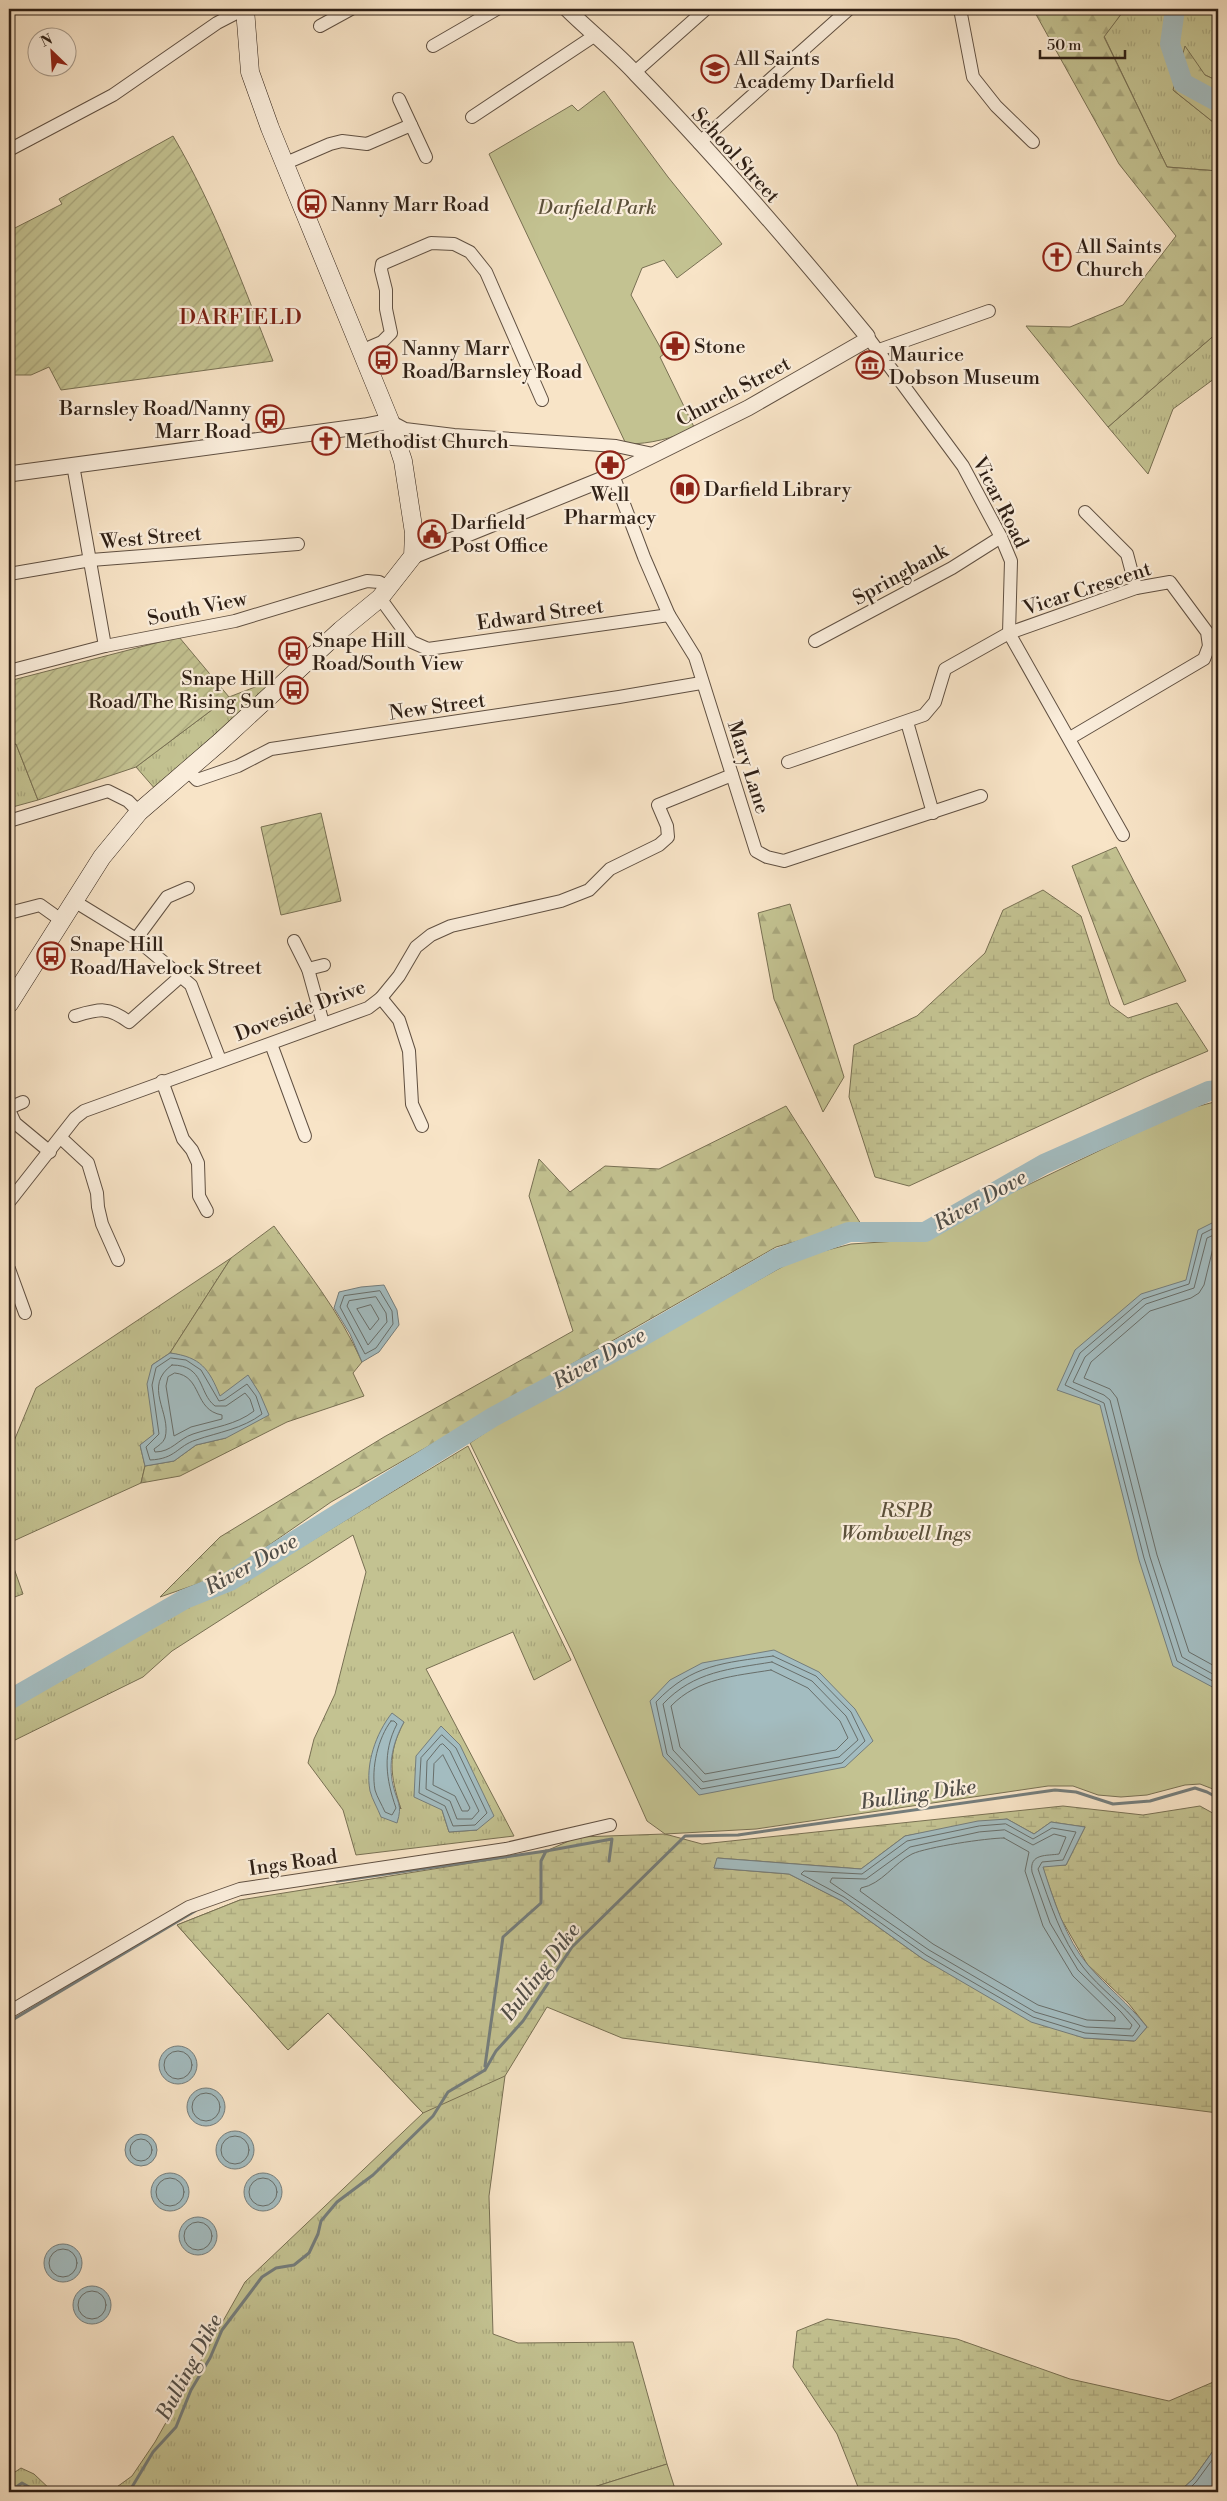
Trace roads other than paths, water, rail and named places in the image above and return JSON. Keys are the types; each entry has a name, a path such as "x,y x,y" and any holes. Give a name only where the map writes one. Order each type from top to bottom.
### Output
{"main road":[{"path":"9,1004 102,857 139,812 341,630 385,593 413,556 414,533 403,461 390,421 286,163 270,128 250,72 244,9"}],"street":[{"path":"9,150 113,95 217,23 244,9"},
{"path":"320,26 351,9"},
{"path":"434,46 497,9"},
{"name":"School Street","path":"567,9 635,72 813,270 867,336"},
{"path":"635,72 706,9"},
{"path":"699,143 849,9"},
{"path":"960,9 973,78 996,106 1033,142"},
{"path":"472,118 594,36"},
{"path":"399,99 426,157"},
{"path":"286,163 330,144 342,141 367,144 411,125"},
{"path":"361,351 382,342 391,333 386,309 386,290 381,270 382,264 431,243 454,244 470,252 486,272 542,400"},
{"path":"878,350 989,311"},
{"name":"Vicar Road","path":"867,336 963,466 1001,537 1011,561 1009,633"},
{"name":"Church Street","path":"413,556 613,475 748,408 863,342 867,336"},
{"path":"9,474 365,426 390,421 405,429 454,435 616,446 653,454"},
{"path":"73,466 105,646"},
{"name":"Mary Lane","path":"613,475 644,557 669,615 695,656 701,683 756,851 767,857 784,861 933,813"},
{"path":"1085,512 1127,554 1136,588"},
{"name":"Springbank","path":"815,641 952,568 1001,537"},
{"name":"West Street","path":"9,574 91,560 298,544"},
{"name":"South View","path":"9,671 105,646 235,621 367,581 379,582 385,593"},
{"name":"Vicar Crescent","path":"788,762 924,715 935,702 945,669 1009,633 1136,588 1170,582 1206,632 1210,646 1204,660 1070,738"},
{"name":"Edward Street","path":"385,593 412,642 428,649 669,615"},
{"path":"1009,633 1070,738 1123,835"},
{"name":"New Street","path":"187,770 197,780 238,766 271,749 610,699 701,683"},
{"path":"907,722 933,813 981,796"},
{"name":"Doveside Drive","path":"9,1202 84,1110 368,1008 382,998 416,947 431,935 451,926 561,901 589,890 610,869 659,845 668,837 668,826 658,805 732,775"},
{"path":"9,821 108,791 128,801 139,812"},
{"path":"136,939 166,897 188,888"},
{"path":"74,901 136,939 191,985 220,1060"},
{"path":"9,913 40,905 62,920"},
{"path":"294,941 308,969 323,1023"},
{"path":"308,969 324,965"},
{"path":"75,1016 97,1010 107,1010 116,1012 129,1022 181,976"},
{"path":"382,998 399,1020 409,1051 412,1104 422,1126"},
{"path":"271,1044 305,1136"},
{"path":"162,1081 183,1139 192,1150 198,1163 199,1196 208,1211"},
{"path":"23,1102 9,1109 15,1123 50,1152"},
{"path":"61,1138 88,1163 97,1193 102,1224 118,1260"},
{"path":"9,1269 25,1313"},
{"name":"Ings Road","path":"9,2012 189,1907 240,1889 506,1849 610,1825"}],"water":[{"path":"1218,1220 1218,1690 1173,1666 1139,1560 1100,1405 1057,1390 1075,1350 1141,1294 1186,1280 1198,1230"},
{"path":"384,1285 397,1310 399,1325 379,1352 362,1362 350,1334 334,1308 339,1292 361,1287"},
{"path":"170,1353 197,1361 212,1378 220,1396 248,1375 260,1394 269,1415 226,1438 196,1445 174,1461 145,1466 140,1445 154,1434 147,1384 152,1365"},
{"path":"774,1650 819,1672 855,1709 873,1741 845,1767 699,1795 663,1756 650,1701 670,1680 702,1663"},
{"path":"392,1713 404,1722 394,1745 391,1761 393,1785 399,1804 397,1823 381,1817 370,1791 369,1781 373,1749 381,1730"},
{"path":"441,1726 460,1745 494,1816 477,1830 449,1832 442,1810 414,1797 416,1756"},
{"path":"1007,1819 1034,1834 1051,1822 1085,1827 1066,1865 1043,1867 1061,1918 1080,1955 1147,2027 1135,2041 1084,2038 1031,2022 923,1959 842,1901 789,1874 714,1868 717,1858 861,1869 905,1836 978,1821"},
{"path":"178,2046 185,2047 191,2052 196,2058 196,2072 191,2078 185,2083 178,2084 171,2083 165,2078 160,2072 159,2065 160,2058 165,2052 171,2047"},
{"path":"206,2088 213,2089 219,2094 224,2100 224,2114 219,2120 213,2125 206,2126 199,2125 193,2120 188,2114 187,2107 188,2100 193,2094 199,2089"},
{"path":"235,2131 242,2132 248,2137 253,2143 253,2157 248,2163 242,2168 235,2169 228,2168 222,2163 217,2157 216,2150 217,2143 222,2137 228,2132"},
{"path":"141,2134 147,2135 152,2139 156,2144 156,2156 152,2161 147,2165 141,2166 135,2165 130,2161 126,2156 125,2150 126,2144 130,2139 135,2135"},
{"path":"170,2173 177,2174 183,2179 188,2185 188,2199 183,2205 177,2210 170,2211 163,2210 157,2205 152,2199 151,2192 152,2185 157,2179 163,2174"},
{"path":"263,2173 270,2174 276,2179 281,2185 281,2199 276,2205 270,2210 263,2211 256,2210 250,2205 245,2199 244,2192 245,2185 250,2179 256,2174"},
{"path":"198,2217 205,2218 211,2223 216,2229 216,2243 211,2249 205,2254 198,2255 191,2254 185,2249 180,2243 179,2236 180,2229 185,2223 191,2218"},
{"path":"63,2244 70,2245 76,2250 81,2256 81,2270 76,2276 70,2281 63,2282 56,2281 50,2276 45,2270 44,2263 45,2256 50,2250 56,2245"},
{"path":"92,2286 99,2287 105,2292 110,2298 110,2312 105,2318 99,2323 92,2324 85,2323 79,2318 74,2312 73,2305 74,2298 79,2292 85,2287"},
{"path":"1218,2444 1218,2492 1179,2492 1193,2479"}],"waterway":[{"path":"1175,9 1170,44 1183,83 1218,102"},
{"name":"River Dove","path":"9,1700 185,1599 230,1581 493,1417 636,1340 776,1259 849,1232 925,1232 1044,1164 1209,1091 1218,1090"},
{"name":"Bulling Dike","path":"129,2492 153,2452 176,2427 191,2390 210,2358 222,2330 262,2277 276,2268 294,2265 309,2253 318,2234 321,2221 337,2202 373,2175 433,2116 448,2092 485,2070 496,2051 523,2021 572,1947 685,1836 738,1835 1055,1790 1076,1792 1113,1804 1150,1801 1195,1788 1218,1798"},
{"path":"485,2066 503,1937 541,1903 541,1861 546,1851 612,1839 609,1861"},
{"path":"337,1881 546,1851"},
{"path":"9,2022 195,1911"},
{"name":"Bulling Dike","path":"9,2492 22,2483 38,2492"}],"place":[{"name":"All Saints Academy Darfield","path":"715,69"},
{"name":"Nanny Marr Road","path":"312,204"},
{"name":"All Saints Church","path":"1057,257"},
{"name":"Stone","path":"675,346"},
{"name":"Nanny Marr Road/Barnsley Road","path":"383,360"},
{"name":"Maurice Dobson Museum","path":"870,365"},
{"name":"Barnsley Road/Nanny Marr Road","path":"270,419"},
{"name":"Methodist Church","path":"326,441"},
{"name":"Well Pharmacy","path":"610,465"},
{"name":"Darfield Library","path":"685,489"},
{"name":"Darfield Post Office","path":"432,534"},
{"name":"Snape Hill Road/South View","path":"293,651"},
{"name":"Snape Hill Road/The Rising Sun","path":"294,690"},
{"name":"Snape Hill Road/Havelock Street","path":"51,956"}],"district":[{"name":"DARFIELD","path":"241,316"}],"park label":[{"name":"Darfield Park","path":"597,207"},
{"name":"RSPB Wombwell Ings","path":"906,1522"}]}
